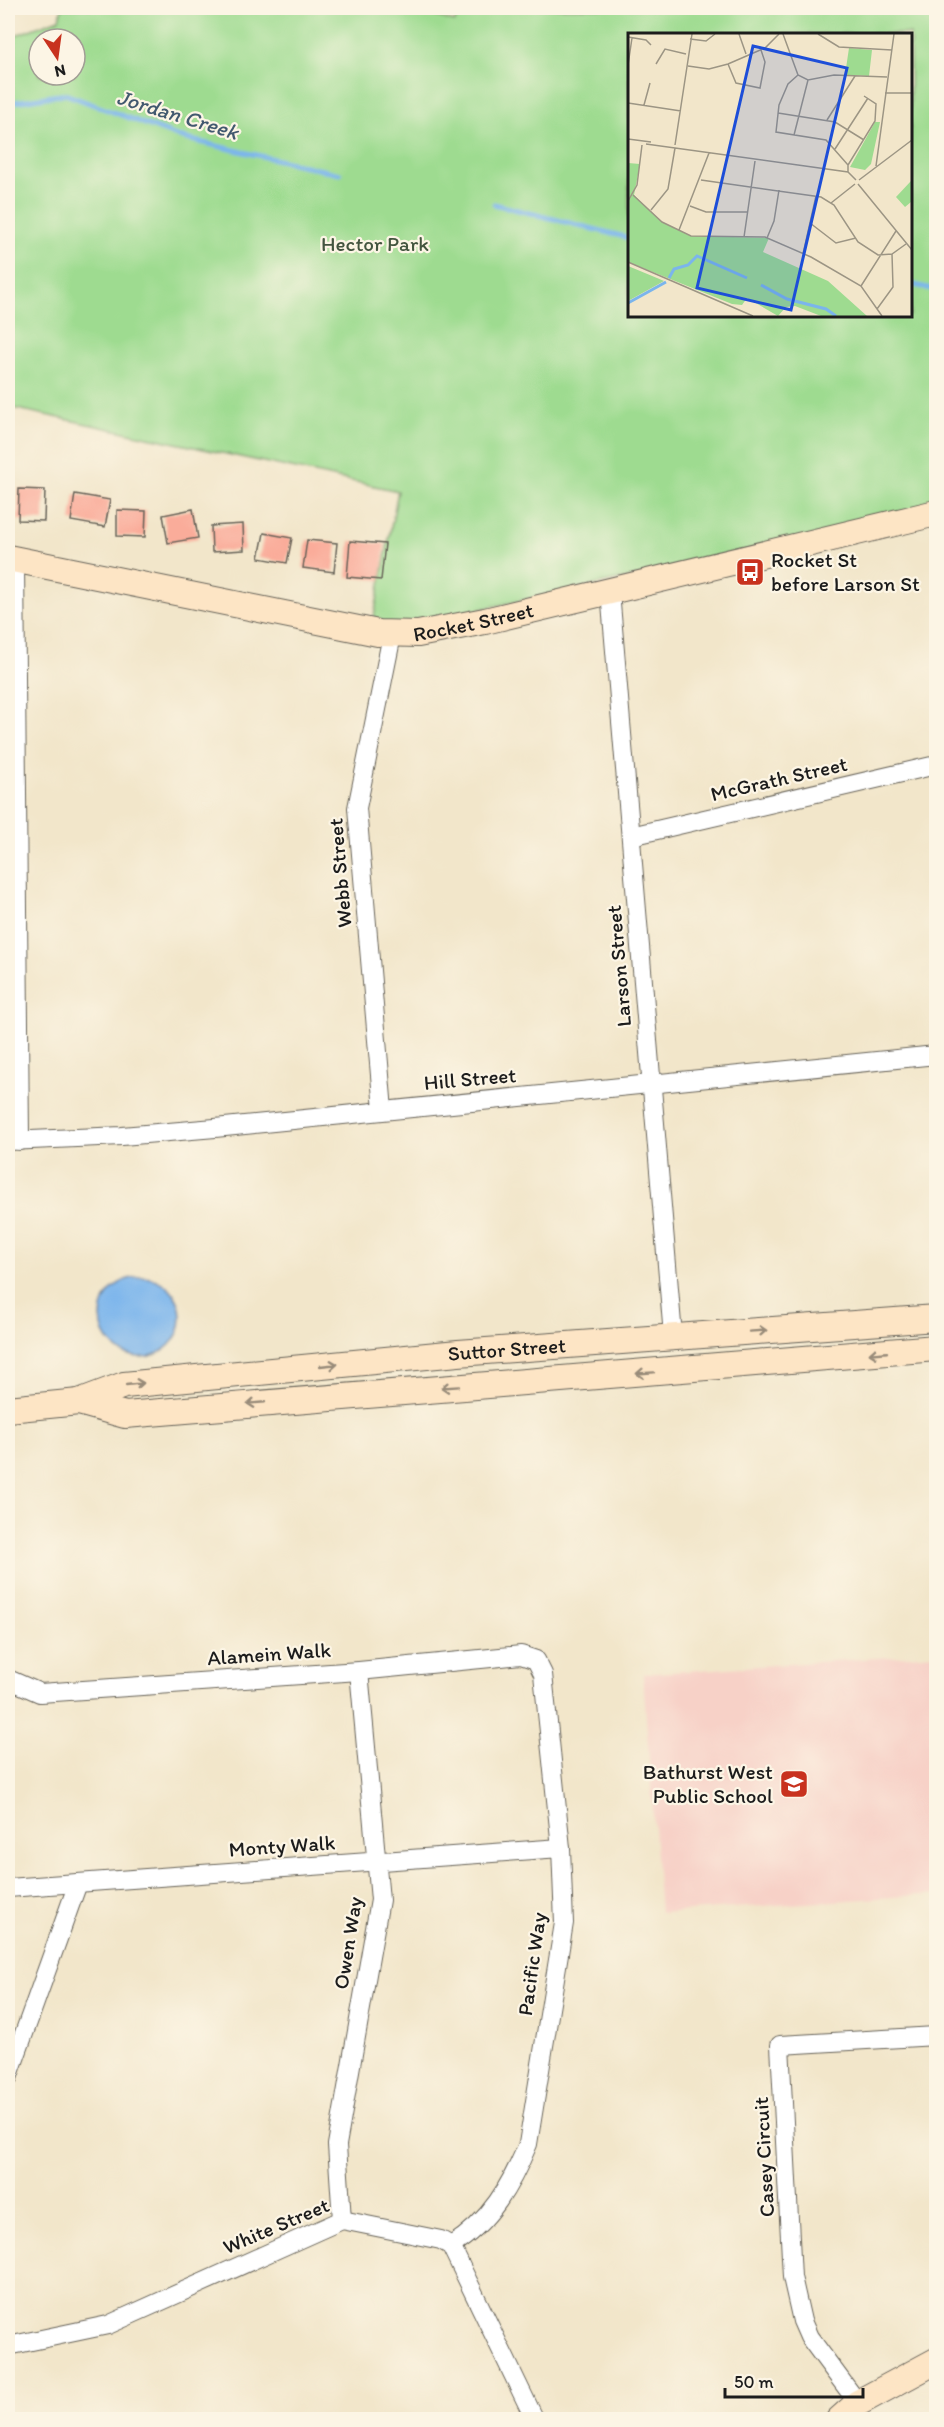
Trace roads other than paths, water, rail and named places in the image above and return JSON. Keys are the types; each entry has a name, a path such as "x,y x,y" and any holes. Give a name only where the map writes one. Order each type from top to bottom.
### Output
{"main road":[{"name":"Rocket Street","path":"11,559 392,635 418,634 610,592 936,513"},
{"name":"Suttor Street","path":"8,1409 79,1402 124,1385 458,1353 936,1318"},
{"name":"Suttor Street","path":"79,1402 125,1415 936,1348"},
{"path":"849,2411 936,2361"}],"street":[{"path":"11,559 14,1141"},
{"name":"Larson Street","path":"610,592 673,1336"},
{"name":"Webb Street","path":"383,1110 357,808 392,635"},
{"name":"McGrath Street","path":"631,836 936,765"},
{"name":"Hill Street","path":"14,1141 122,1136 936,1055"},
{"name":"Alamein Walk","path":"8,1679 40,1693 359,1671 521,1655 536,1660"},
{"name":"Pacific Way","path":"451,2246 480,2223 497,2203 516,2171 528,2144 564,1923 561,1848 543,1674 536,1660"},
{"name":"Owen Way","path":"342,2220 337,2145 380,1900 359,1671"},
{"name":"Monty Walk","path":"8,1888 561,1848"},
{"path":"8,2078 78,1883"},
{"name":"Casey Circuit","path":"849,2411 809,2337 797,2302 792,2277 780,2045 936,2037"},
{"name":"White Street","path":"8,2346 108,2325 342,2220 441,2240 451,2246"},
{"path":"451,2246 535,2420"}],"water":[{"path":"133,1277 149,1277 170,1288 181,1309 181,1325 170,1346 149,1357 133,1357 119,1351 107,1339 101,1325 101,1309 107,1295 119,1283"}],"waterway":[{"name":"Jordan Creek","path":"8,103 65,94 182,138 340,174"},
{"name":"Jordan Creek","path":"494,204 628,238"},
{"name":"Jordan Creek","path":"911,284 936,290"}],"place":[{"name":"Rocket St before Larson St","path":"750,572"},
{"name":"Bathurst West Public School","path":"794,1784"}],"park label":[{"name":"Hector Park","path":"375,244"}]}
